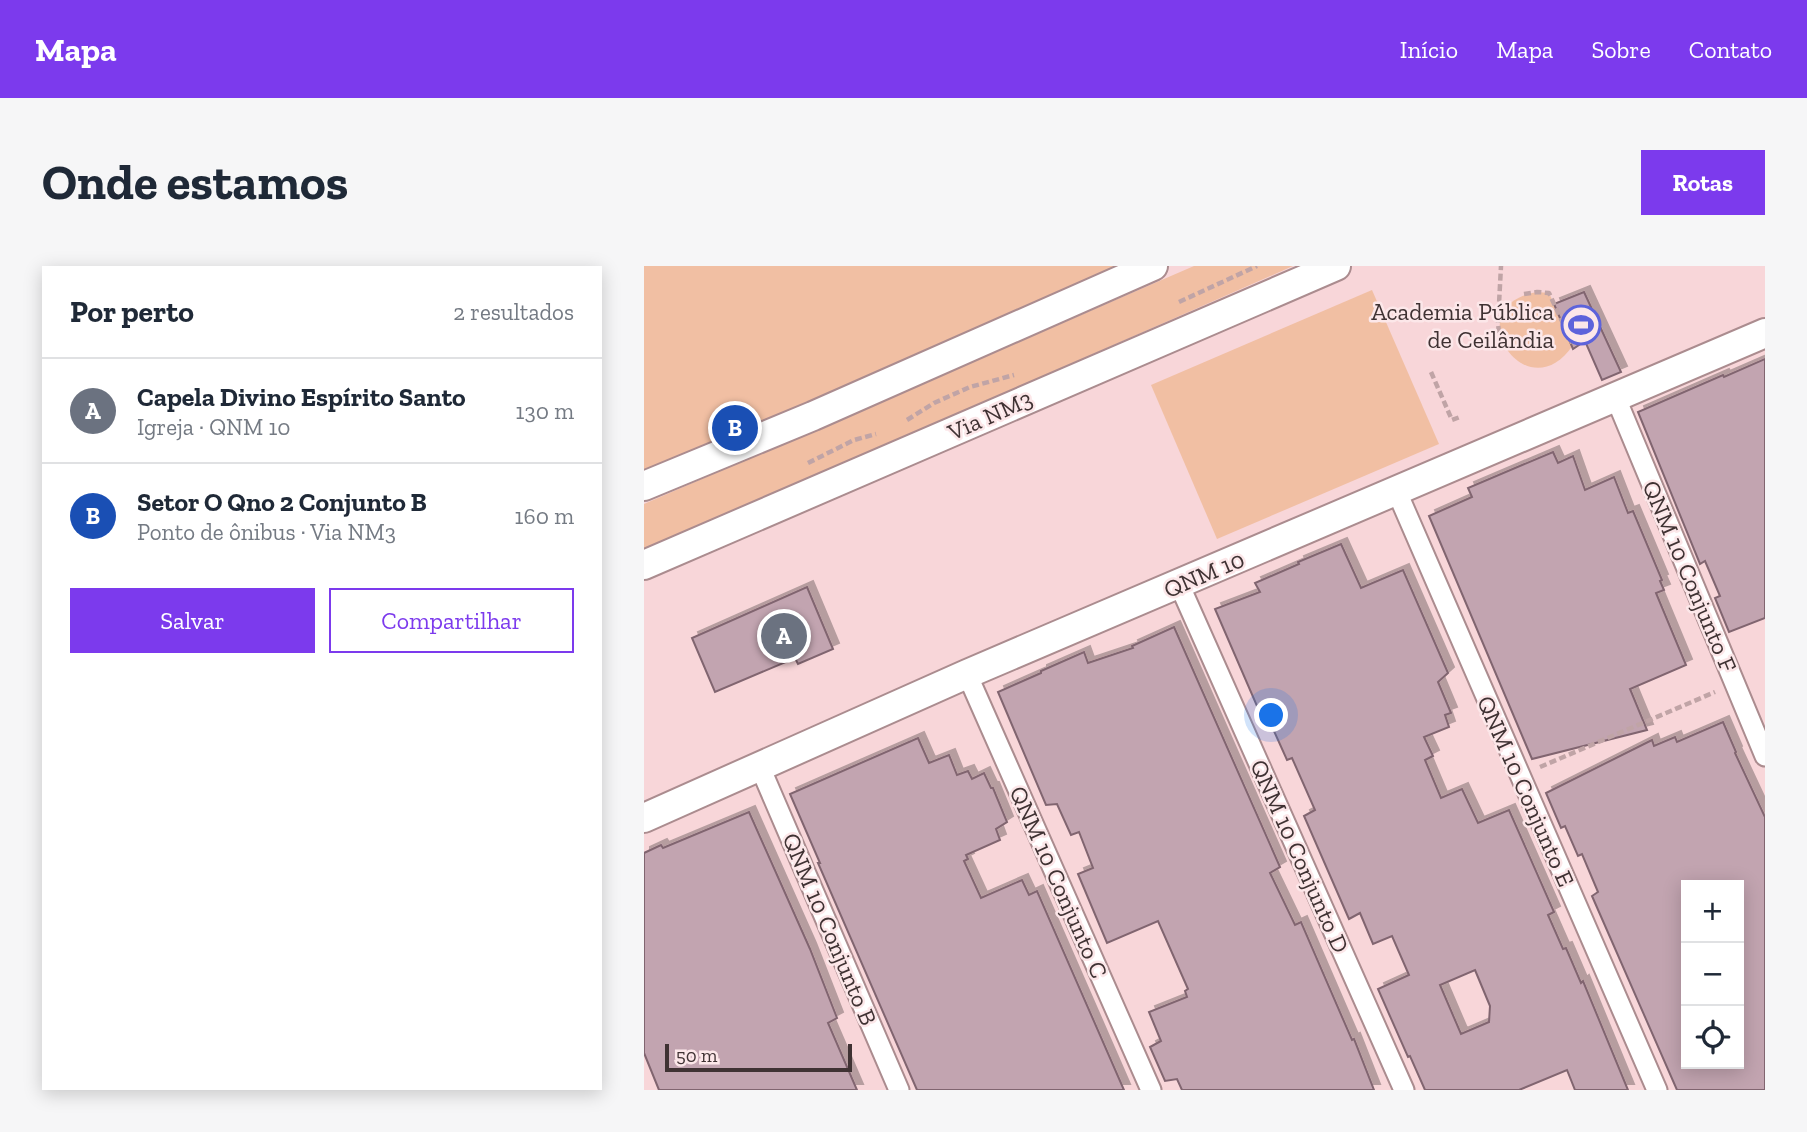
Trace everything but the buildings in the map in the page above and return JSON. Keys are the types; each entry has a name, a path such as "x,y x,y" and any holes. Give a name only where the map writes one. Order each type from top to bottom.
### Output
{"main road":[{"path":"644,486 813,416 1153,266"},
{"name":"Via NM3","path":"644,565 1336,266"},
{"name":"QNM 10","path":"644,818 967,674 1765,333"}],"street":[{"name":"QNM 10 Conjunto F","path":"1615,396 1765,756"},
{"name":"QNM 10 Conjunto E","path":"1397,492 1657,1090"},
{"name":"QNM 10 Conjunto D","path":"1179,584 1404,1090"},
{"name":"QNM 10 Conjunto C","path":"967,674 1151,1090"},
{"name":"QNM 10 Conjunto B","path":"760,767 899,1090"}],"path":[{"path":"1500,333 1498,323 1501,266"},
{"path":"1524,294 1549,293 1573,345"},
{"path":"1431,372 1452,420 1460,416"},
{"path":"834,450 849,477"},
{"path":"1520,776 1735,684"}],"shaded area":[{"path":"644,266 1122,266 644,472"},
{"path":"1194,266 1293,266 644,552 644,504"},
{"path":"1372,290 1439,444 1217,539 1151,385"},
{"path":"1537,292 1549,293 1573,345 1555,363 1536,368 1520,362 1507,350 1500,333 1502,316 1513,301"}],"place":[{"name":"Academia Pública de Ceilândia","path":"1581,325"},
{"name":"Setor O Qno 2 Conjunto B","path":"735,428"},
{"name":"Capela Divino Espírito Santo","path":"784,636"}]}
